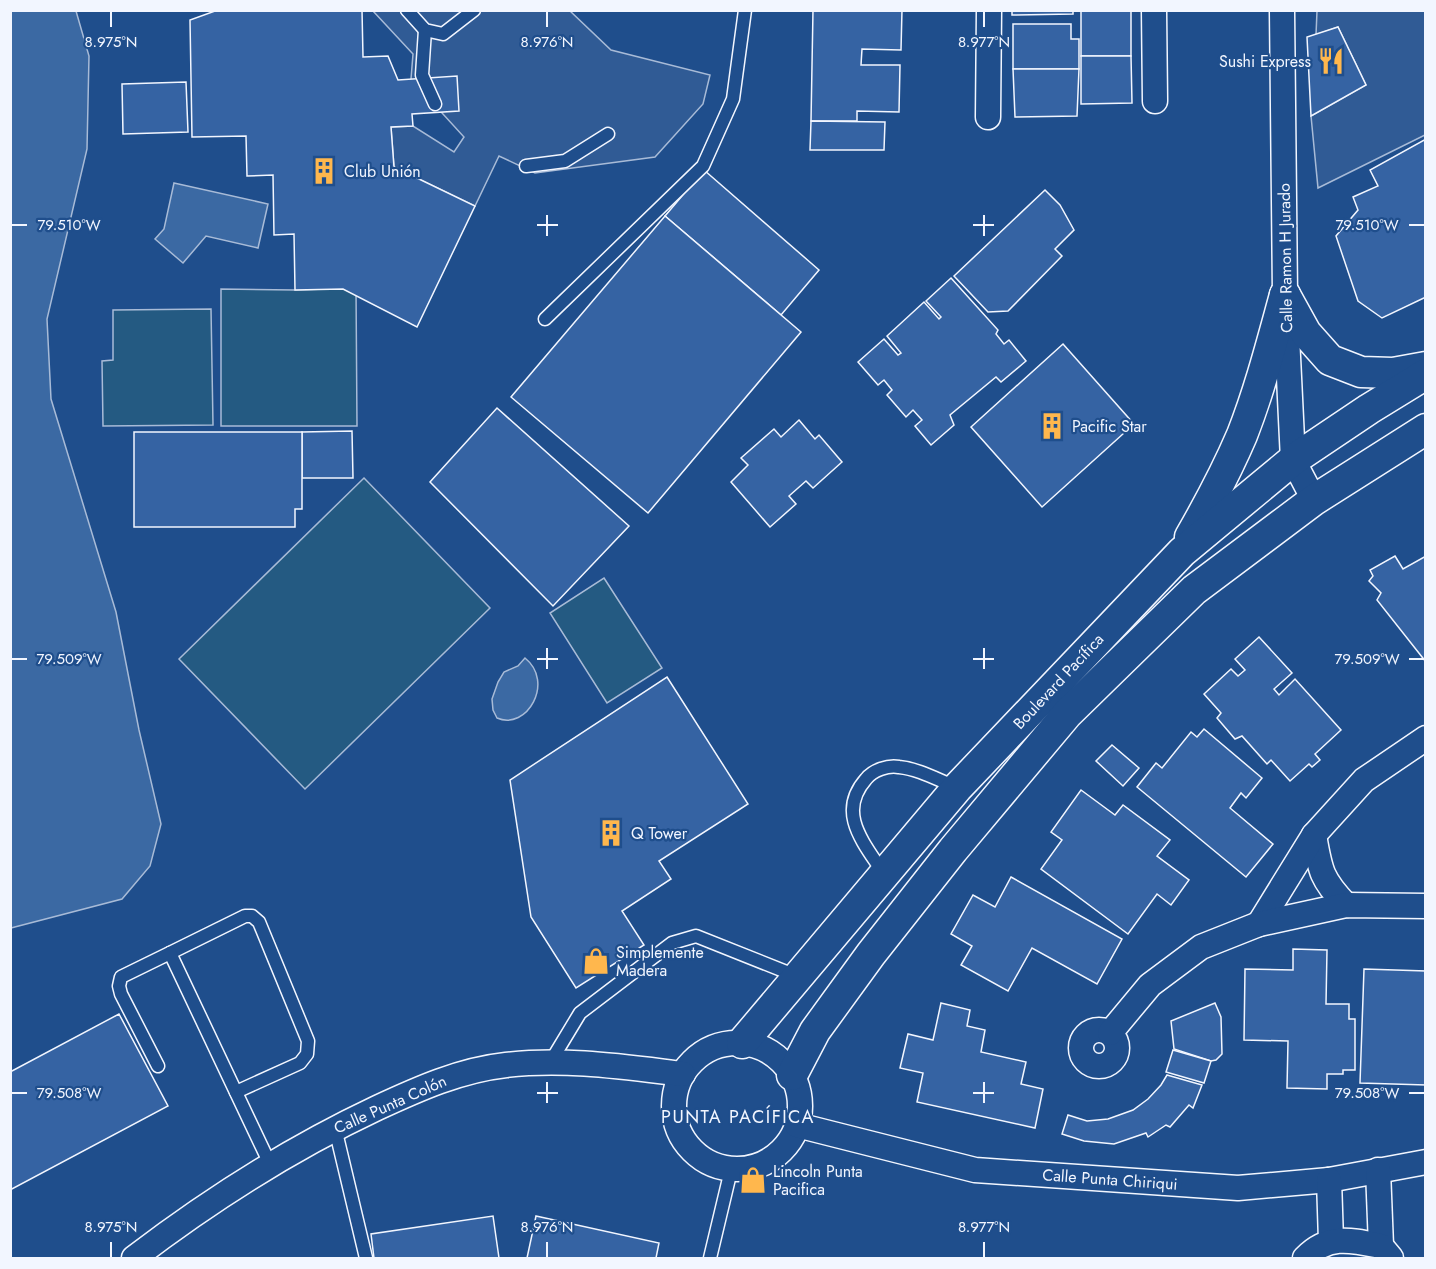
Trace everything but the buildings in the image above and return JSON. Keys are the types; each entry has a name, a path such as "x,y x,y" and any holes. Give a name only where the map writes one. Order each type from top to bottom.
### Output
{"street":[{"path":"988,117 989,10"},
{"path":"1154,10 1155,101"},
{"name":"Calle Ramon H Jurado","path":"1282,10 1285,295 1293,460 1314,500"},
{"path":"1285,295 1306,333 1330,360 1361,372 1393,373 1425,367"},
{"path":"1182,552 1211,500 1242,434 1266,365 1285,295"},
{"name":"Boulevard Pacífica","path":"742,1042 957,788 1182,552 1293,460 1425,374"},
{"name":"Boulevard Pacífica","path":"792,1075 815,1031 871,954 953,850 1067,714 1194,590 1314,500 1425,429"},
{"path":"1258,924 1314,835 1364,780 1425,738"},
{"path":"1314,835 1320,871 1331,890 1346,905"},
{"path":"1110,1033 1150,985 1200,947 1258,924 1346,905 1425,906"},
{"path":"742,1042 757,1046 783,1062 792,1075 798,1091 800,1108 797,1125 788,1144 772,1159 753,1168 731,1170 711,1164 693,1152 681,1135 674,1115 675,1094 682,1074 693,1060 708,1049 742,1042"},
{"name":"Calle Punta Colón","path":"134,1258 178,1225 270,1164 335,1128 417,1089 450,1077 503,1065 551,1061 682,1074"},
{"name":"Calle Punta Chiriqui","path":"797,1125 975,1170 1238,1188 1329,1180 1425,1162"},
{"path":"1305,1258 1314,1248 1331,1241 1354,1241 1386,1252 1378,1170"},
{"path":"1329,1180 1331,1241"}],"lane":[{"path":"407,10 425,30 443,34 474,10"},
{"path":"545,319 703,166 733,99 745,10"},
{"path":"425,30 422,75 435,105"},
{"path":"526,166 565,161 608,134"},
{"path":"885,875 858,834 852,814 857,790 870,774 882,768 897,766 911,769 957,788"},
{"path":"158,1066 121,994 119,986 121,977 245,916 252,916 259,922 308,1041 307,1054 300,1063 236,1092"},
{"path":"551,1061 580,1013 672,943 696,936 799,976"},
{"path":"170,953 270,1164"},
{"path":"335,1128 366,1258"},
{"path":"710,1258 731,1170"}],"shaded area":[{"path":"11,10 76,11 89,56 87,149 47,319 51,399 116,612 139,730 161,824 150,866 122,899 11,928"},
{"path":"373,11 570,11 611,50 710,75 703,104 655,157 535,173 499,156 475,206 394,167 391,127 413,126 454,152 464,137 411,79 413,54"},
{"path":"1317,11 1425,11 1425,135 1318,188 1311,116 1366,85 1338,27 1316,35"},
{"path":"174,183 268,204 258,248 206,236 183,263 155,239 164,229"},
{"path":"356,288 357,426 221,426 221,289"},
{"path":"211,309 213,425 103,426 102,361 113,360 113,310"},
{"path":"364,478 490,608 305,789 179,659"},
{"path":"604,578 662,668 607,703 550,613"},
{"path":"525,658 534,668 538,679 534,702 518,717 508,720 497,718 493,710 492,699 498,682 504,672 518,666"}],"place":[{"name":"Sushi Express","path":"1331,61"},
{"name":"Club Unión","path":"324,171"},
{"name":"Pacific Star","path":"1052,426"},
{"name":"Q Tower","path":"611,833"},
{"name":"Simplemente Madera","path":"596,961"},
{"name":"Lincoln Punta Pacifica","path":"753,1180"}],"district":[{"name":"PUNTA PACÍFICA","path":"738,1117"}]}
